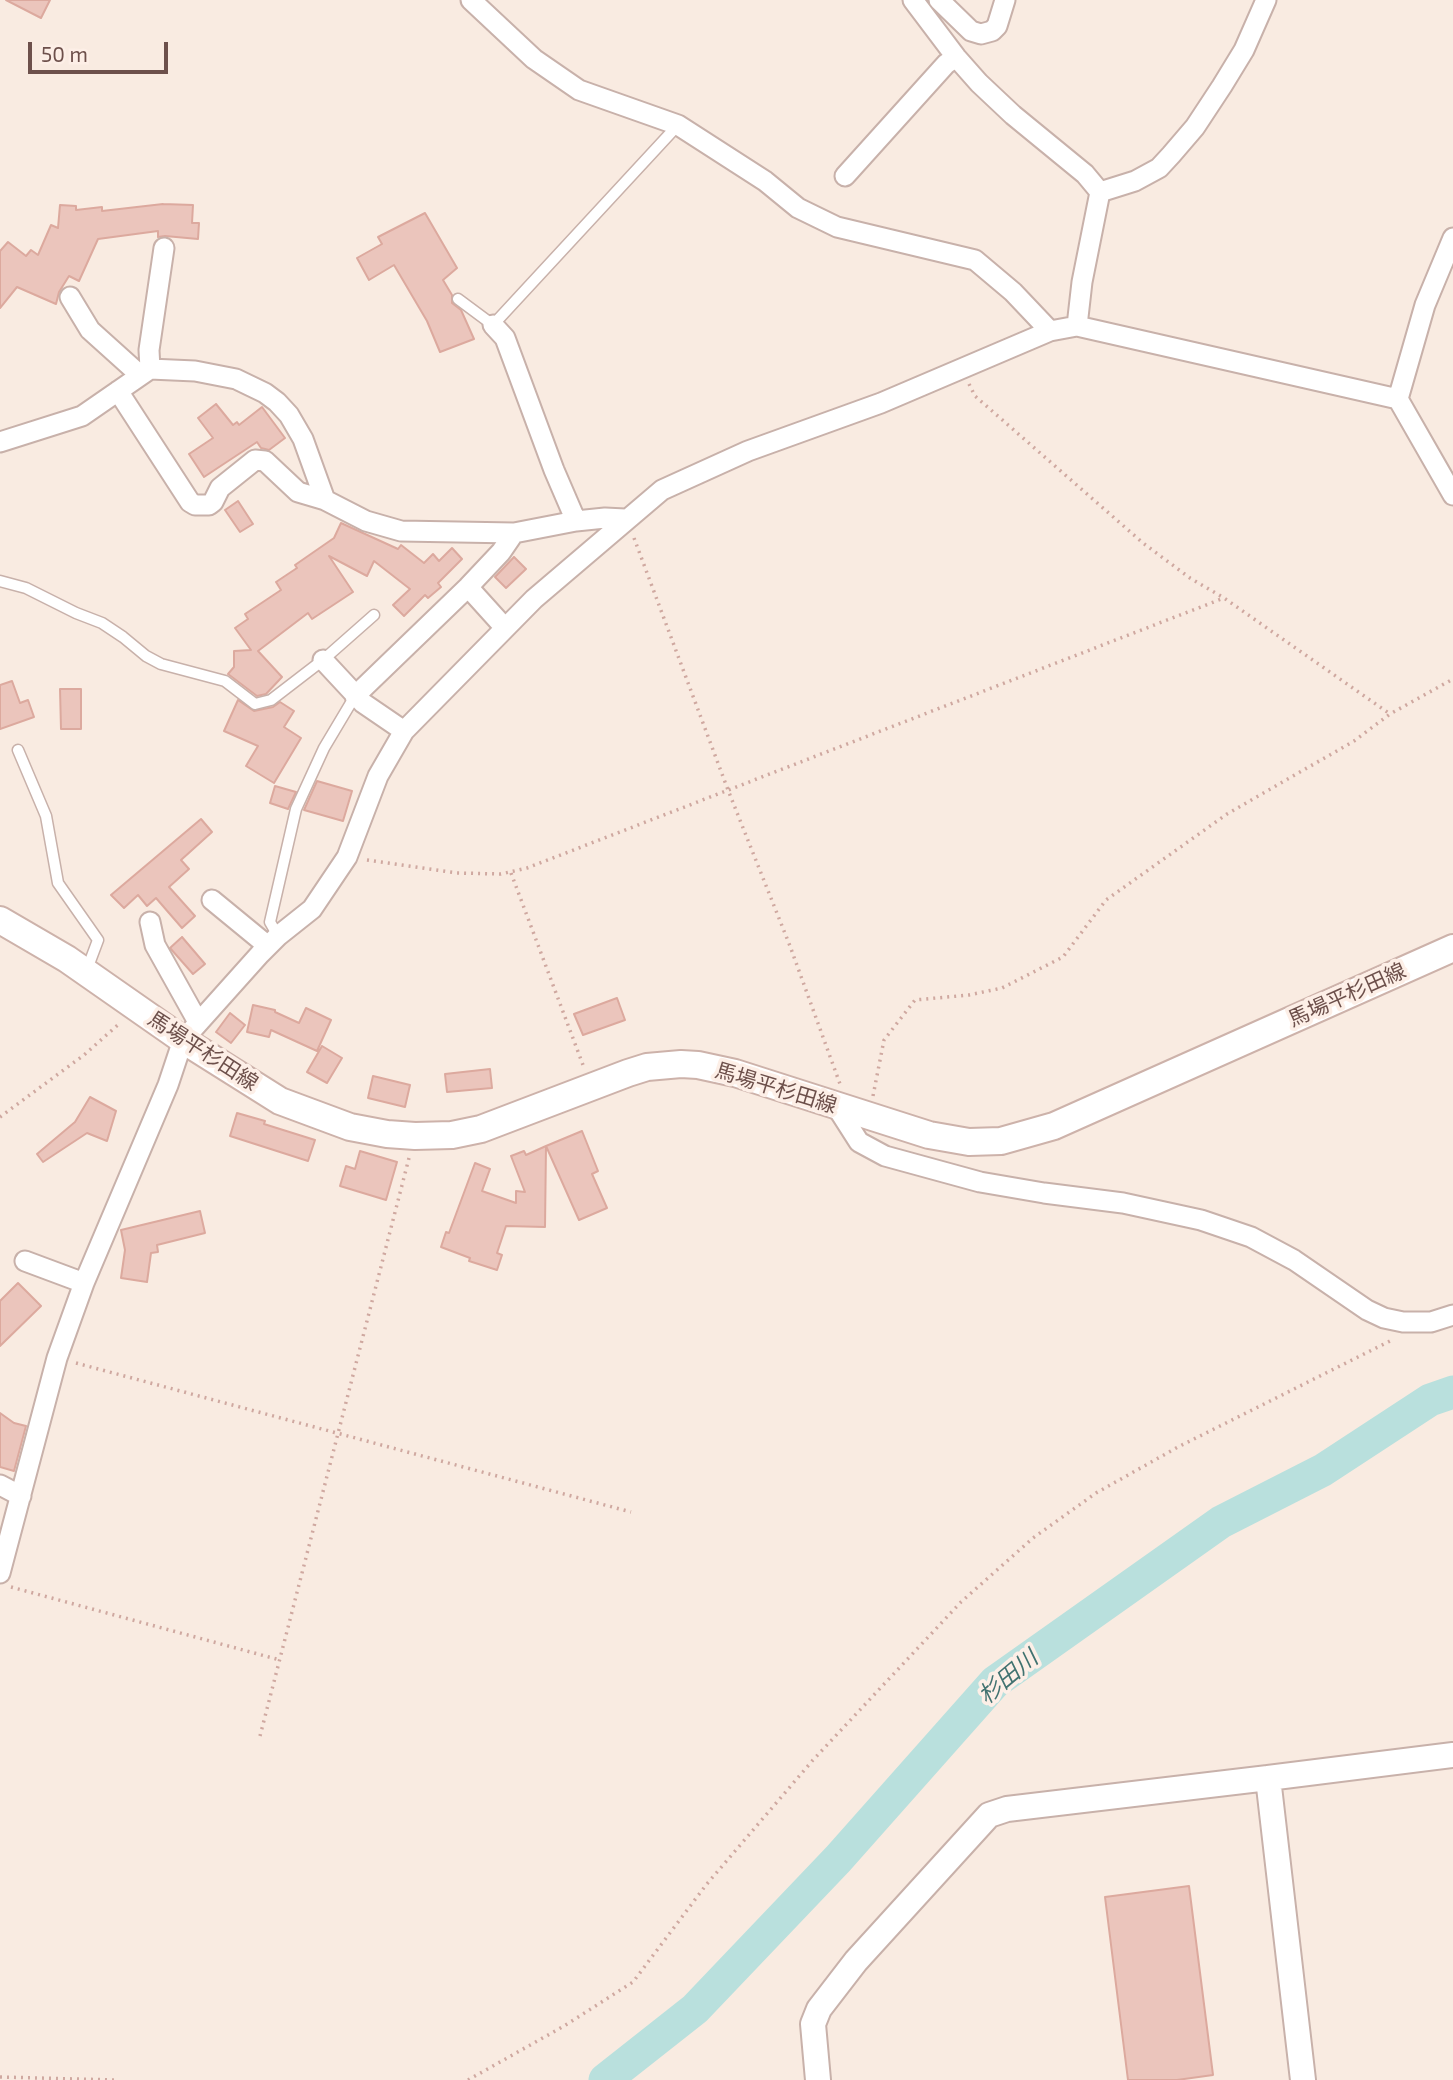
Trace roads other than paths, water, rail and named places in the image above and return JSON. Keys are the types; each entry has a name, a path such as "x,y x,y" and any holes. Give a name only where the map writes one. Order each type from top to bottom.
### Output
{"main road":[{"name":"馬場平杉田線","path":"0,920 86,972 137,1007 191,1031 280,1101 350,1127 415,1136 452,1135 481,1129 647,1067 698,1065 735,1073 955,1141 980,1142 1020,1137 1054,1126 1453,948"}],"street":[{"path":"471,0 534,60 579,90 678,125 765,181 798,208 837,227 975,260 1013,292 1050,331"},
{"path":"913,0 956,57 1013,115 1085,174 1100,192"},
{"path":"939,0 971,31 981,34 992,31 997,26 1005,0"},
{"path":"1100,192 1135,181 1158,168 1171,155 1195,127 1222,86 1244,50 1266,0"},
{"path":"845,176 956,57"},
{"path":"1077,326 1082,282 1100,192"},
{"path":"1453,237 1425,304 1398,399 1453,495"},
{"path":"145,372 164,248"},
{"path":"69,297 90,330 145,372"},
{"path":"493,325 505,338 576,521"},
{"path":"0,1573 57,1358 84,1283 191,1031 273,941 312,909 347,857 378,776 404,731 534,599 625,519 662,490 748,451 881,403 1050,331 1077,326 1398,399"},
{"path":"0,442 82,416 145,372 195,371 217,374 236,379 265,393 289,415 297,428 325,500"},
{"path":"118,391 190,502 195,505 209,505 213,502 220,488 255,460 265,461 298,492 325,500 366,521 401,531 514,533 576,521 625,519"},
{"path":"355,696 468,587 501,552 514,533"},
{"path":"468,587 505,628"},
{"path":"323,660 355,696 404,731"},
{"path":"212,900 273,941"},
{"path":"150,922 155,944 191,1031"},
{"path":"836,1106 859,1142 885,1156 980,1182 1123,1203 1201,1220 1251,1237 1294,1260 1367,1310 1384,1318 1403,1322 1431,1322 1453,1315"},
{"path":"25,1261 84,1283"},
{"path":"0,1485 20,1496"},
{"path":"818,2080 813,2024 819,2009 856,1961 989,1815 1007,1809 1453,1755"},
{"path":"1268,1778 1303,2080"}],"lane":[{"path":"458,299 493,325 678,125"},
{"path":"0,581 26,587 102,623 161,664 225,681 255,704 271,700 323,660 374,615"},
{"path":"273,941 270,922 296,809 324,748 355,696"},
{"path":"18,750 46,816 58,883 98,940 86,972"}],"waterway":[{"name":"杉田川","path":"605,2080 695,2009 838,1859 995,1682 1221,1522 1323,1470 1430,1400 1453,1392"}]}
